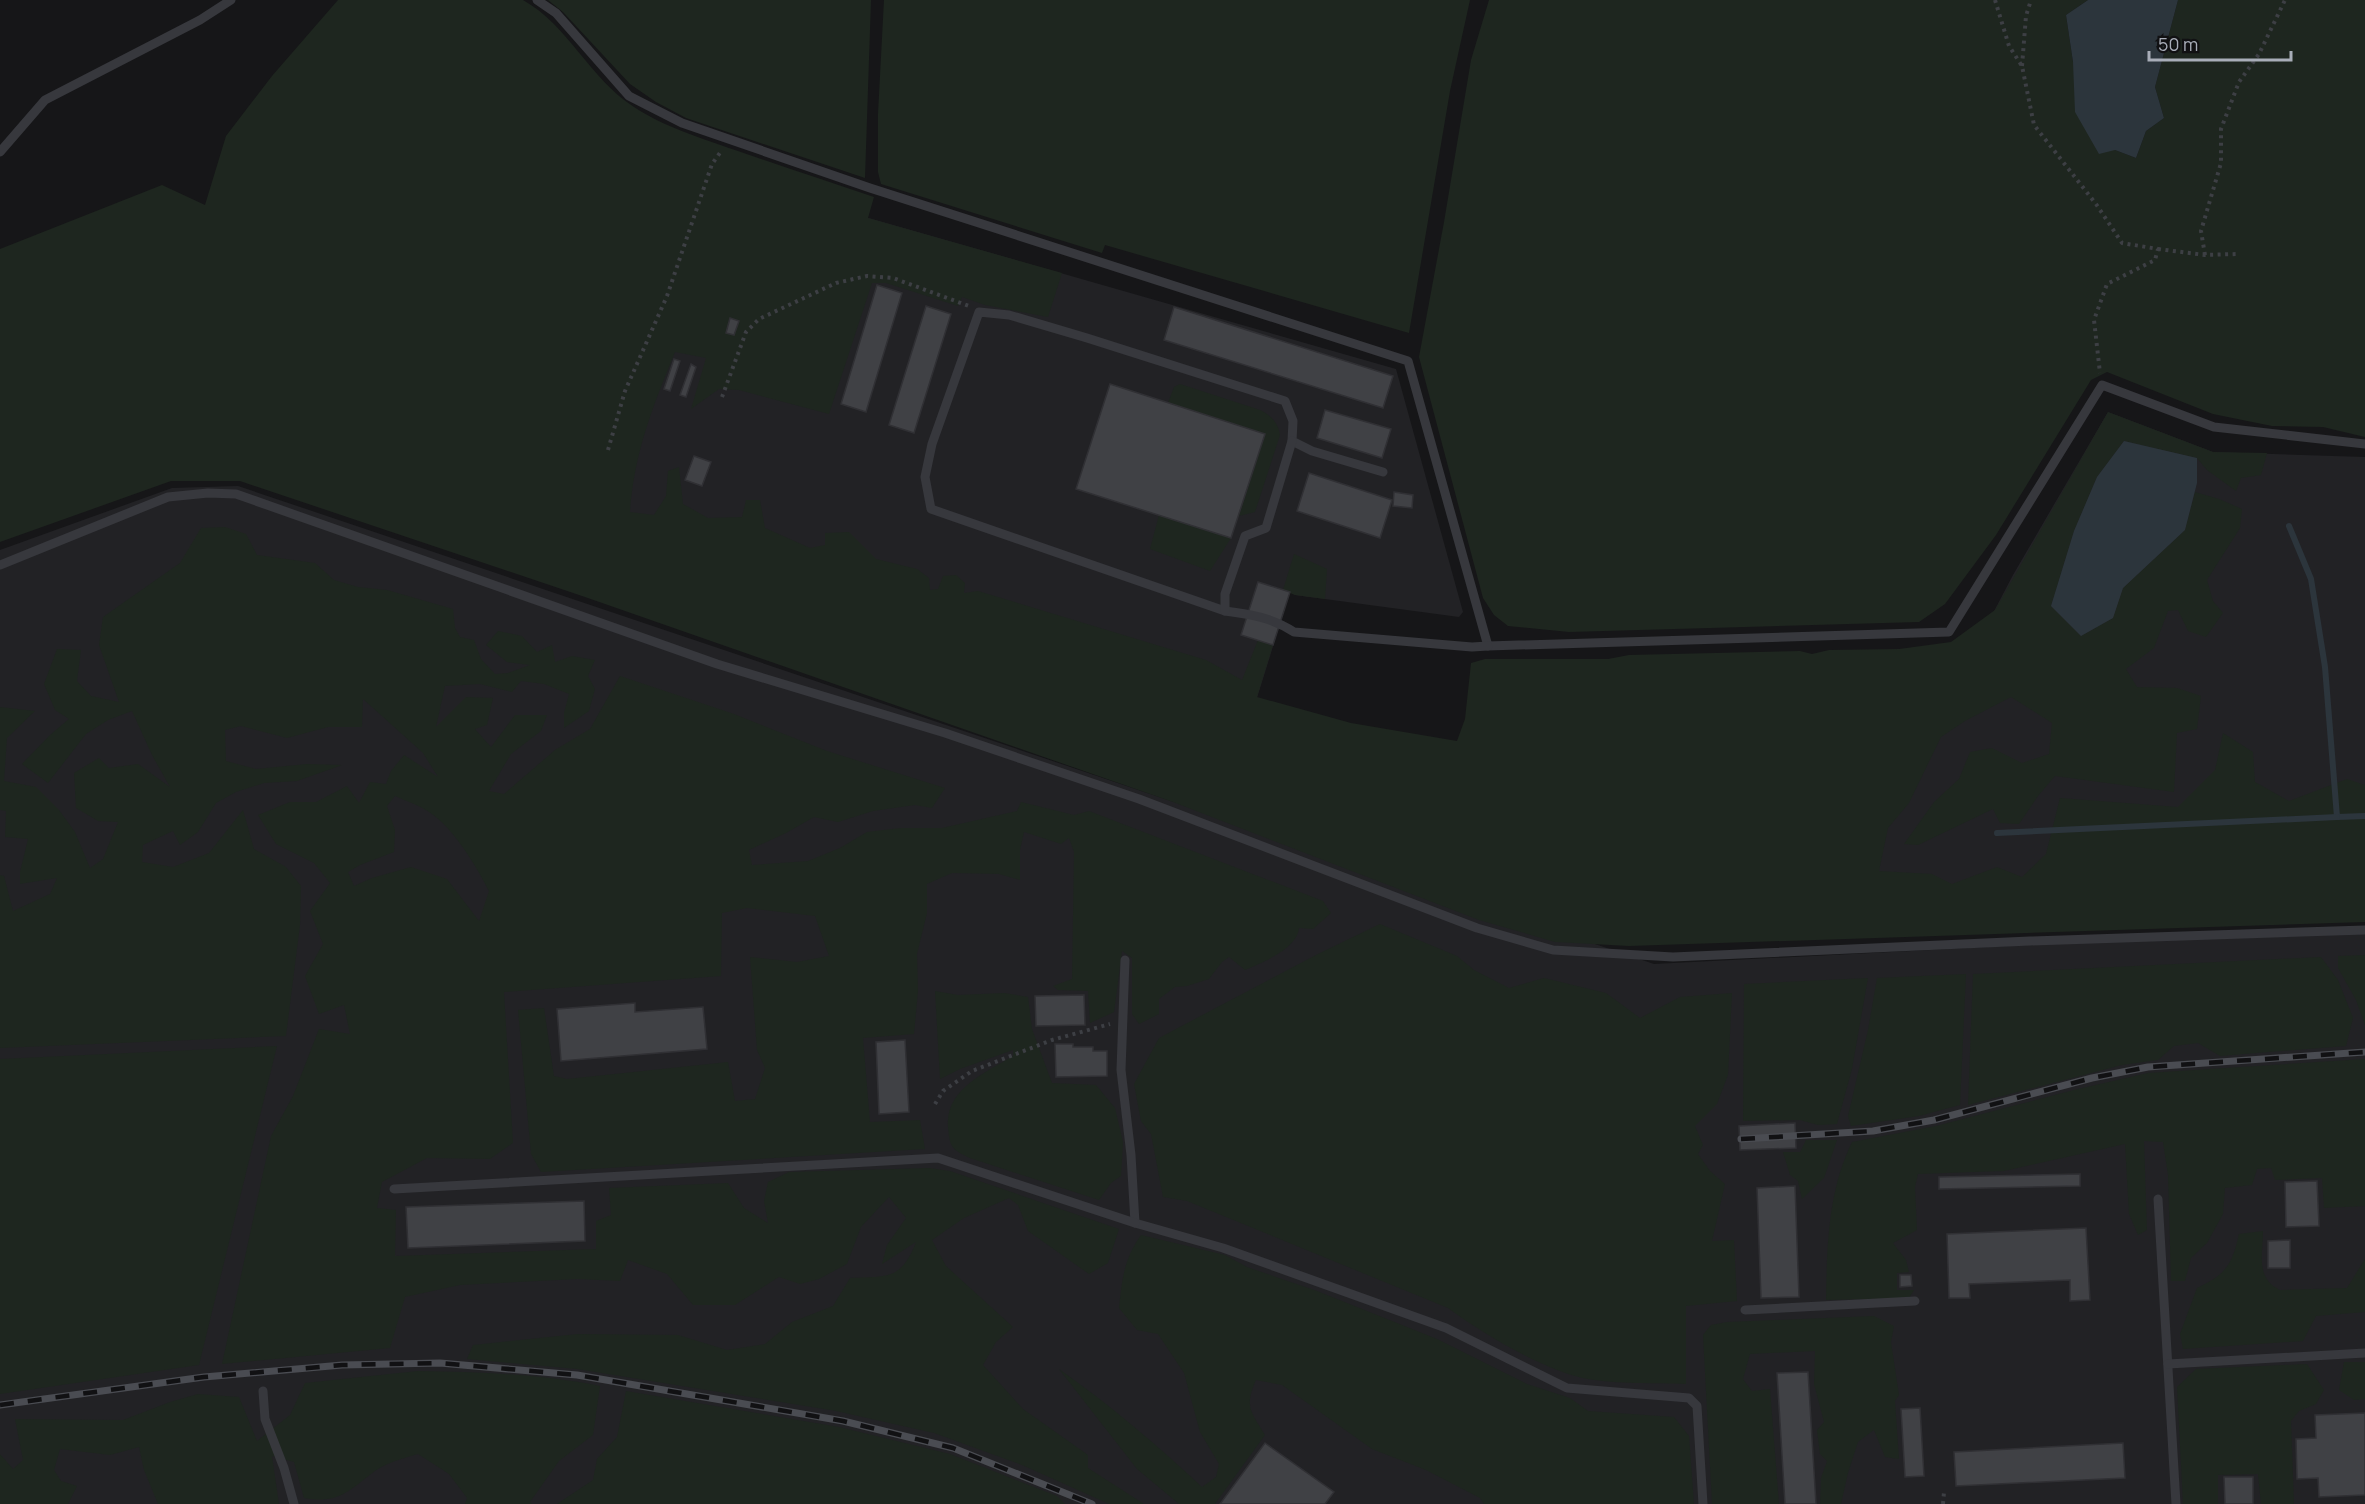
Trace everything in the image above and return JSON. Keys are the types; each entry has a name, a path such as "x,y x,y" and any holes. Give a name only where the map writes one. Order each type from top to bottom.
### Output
{"lane":[{"path":"0,152 45,100 200,20 231,0"},
{"path":"537,0 556,13 629,96 682,123 870,188 1408,361 1488,646"},
{"path":"1225,610 1225,594 1245,536 1266,528 1292,441 1293,421 1285,401 1009,315 979,312 932,444 925,477 930,509 1225,610 1248,613 1280,622 1294,632 1472,647 1948,632 2102,386 2214,427 2365,444"},
{"path":"1292,441 1312,451 1383,472"},
{"path":"0,564 168,498 208,493 236,494 717,664 945,733 1139,799 1477,928 1553,950 1673,957 1995,942 2365,930"},
{"path":"1125,960 1121,1070 1131,1155 1135,1223"},
{"path":"394,1189 938,1158 1135,1223 1223,1248 1446,1328 1567,1388 1689,1398 1697,1406 1703,1504"},
{"path":"2158,1199 2176,1504"},
{"path":"1745,1310 1915,1301"},
{"path":"2168,1364 2365,1353"},
{"path":"263,1391 265,1419 285,1468 294,1504"}],"path":[{"path":"1995,0 2009,46 2022,66"},
{"path":"2031,0 2026,15 2022,66 2034,125 2096,204 2122,243 2205,255 2237,254"},
{"path":"2205,255 2201,231 2221,163 2221,129 2239,82 2259,54 2285,0"},
{"path":"608,450 625,392 666,296 712,164 729,140"},
{"path":"2102,386 2094,320 2108,284 2155,260 2158,249"},
{"path":"722,397 746,332 759,319 836,283 867,276 892,278 964,304 979,312"},
{"path":"935,1104 943,1091 972,1071 1052,1040 1123,1020"},
{"path":"1943,1504 1944,1492"}],"shaded area":[{"path":"338,0 523,0 553,24 604,82 645,114 683,132 874,197 868,218 1062,273 1048,317 985,305 962,297 958,306 886,283 872,283 829,414 739,390 719,389 691,409 706,358 675,352 652,411 640,450 630,512 654,515 666,496 668,471 679,467 683,504 708,518 742,517 746,500 760,500 765,528 810,548 825,545 825,533 849,532 876,559 917,569 929,578 930,590 938,589 943,576 956,575 965,583 964,593 978,591 1206,660 1242,680 1258,640 1273,645 1257,697 1351,723 1457,741 1465,719 1471,663 1485,659 1608,659 1629,655 1800,651 1812,654 1829,650 1899,649 1951,642 1995,610 2108,412 2213,452 2267,453 2261,475 2241,478 2236,491 2207,470 2197,458 2124,441 2097,477 2074,531 2051,606 2081,636 2113,618 2123,588 2185,530 2195,492 2242,509 2240,528 2207,580 2213,601 2223,613 2206,637 2188,631 2178,610 2168,611 2154,648 2126,669 2137,687 2177,688 2201,696 2197,729 2177,733 2174,792 2055,776 2019,824 2000,823 1993,809 1918,845 1904,844 1934,802 1959,779 1970,752 1992,748 2022,763 2049,754 2052,723 2011,697 1965,721 1941,737 1909,803 1888,828 1879,871 1932,874 1952,884 1997,867 2022,877 2046,854 2060,798 2178,807 2215,770 2223,733 2253,752 2255,782 2289,801 2347,779 2365,785 2365,922 1629,946 1555,942 1479,920 1173,802 585,597 240,481 171,481 0,542 0,249 162,185 205,205 226,136 272,76"},
{"path":"548,0 871,0 865,178 686,118 656,102 630,84 563,12"},
{"path":"884,0 1470,0 1450,91 1409,333 1105,245 1102,253 881,184 878,172 878,114"},
{"path":"1489,0 2088,0 2066,15 2073,62 2115,150 2136,158 2146,131 2164,118 2155,87 2178,0 2365,0 2365,437 2323,427 2272,426 2213,414 2107,372 2091,380 1996,535 1945,604 1919,622 1569,632 1508,626 1494,615 1483,598 1419,357 1471,60"},
{"path":"2088,0 2178,0 2155,87 2164,118 2146,131 2136,158 2115,150 2099,154 2075,112 2073,62 2066,15"},
{"path":"757,186 1396,369 1463,612 1459,617 1295,595 1290,592 1251,717 606,520 665,327"},
{"path":"1180,384 1260,410 1276,423 1280,435 1255,512 1239,516 1265,434 1168,403 1174,387"},
{"path":"2108,412 2213,452 2365,457 2365,898 1815,918 1945,705 2013,575"},
{"path":"2124,441 2197,458 2197,483 2185,530 2123,588 2113,618 2081,636 2051,606 2074,531 2097,477"},
{"path":"238,486 1654,964 2365,928 2365,1504 0,1504 0,550 172,488"},
{"path":"1159,515 1231,538 1210,571 1150,549"},
{"path":"225,527 246,534 257,555 315,563 334,580 358,587 387,590 453,609 455,628 460,637 474,640 481,659 495,674 508,673 530,665 507,662 486,645 498,631 522,636 537,652 552,645 555,662 572,656 595,660 588,676 595,689 589,711 564,728 564,713 569,694 544,684 521,681 512,692 480,684 445,686 436,727 466,697 493,698 487,725 475,729 491,747 515,715 547,715 541,731 511,754 489,791 504,794 555,750 590,729 620,676 734,714 827,751 945,788 932,808 915,805 873,811 838,822 814,817 749,850 752,865 808,861 840,848 867,832 901,828 942,828 1017,811 1021,802 1074,815 1089,811 1323,901 1331,913 1313,929 1299,928 1297,936 1278,954 1245,970 1229,957 1222,962 1209,979 1175,987 1159,999 1159,1014 1139,1024 1132,1014 1132,958 1122,951 1114,1012 1090,1023 1088,991 1058,990 1053,986 1072,979 1074,852 1069,838 1061,844 1024,832 1020,850 1020,880 999,874 952,873 927,884 927,913 917,954 918,991 914,1034 863,1038 870,1122 920,1120 925,1149 541,1172 531,1154 518,1010 544,1008 554,1076 567,1079 728,1062 735,1101 755,1099 765,1068 757,1050 750,957 797,962 829,956 815,916 747,908 722,913 721,976 504,992 513,1143 490,1159 427,1158 382,1182 377,1208 396,1210 395,1256 596,1249 596,1221 611,1215 609,1188 728,1183 744,1208 768,1223 764,1201 768,1182 789,1172 929,1168 950,1171 1119,1229 1108,1263 1089,1274 1028,1231 1018,1205 1009,1198 964,1218 932,1240 946,1266 1013,1327 996,1342 983,1365 1023,1409 1088,1455 1088,1468 1144,1504 1109,1504 1022,1465 934,1433 836,1411 577,1369 467,1359 473,1345 578,1334 678,1335 727,1350 765,1344 792,1322 833,1306 850,1278 891,1274 905,1264 916,1242 882,1264 887,1245 906,1218 889,1197 861,1227 847,1264 819,1279 800,1284 779,1277 735,1305 693,1305 667,1274 628,1260 620,1281 578,1279 460,1285 405,1297 390,1348 222,1364 271,1136 293,1096 319,1029 350,1034 344,1005 319,1014 305,976 323,944 310,911 330,883 314,863 276,844 258,815 290,802 316,802 347,786 359,803 370,782 386,784 391,771 404,755 438,777 423,753 363,699 362,727 328,727 287,738 241,726 225,730 226,761 256,769 307,764 342,765 297,781 264,783 236,792 216,803 198,832 180,845 173,831 143,845 142,862 173,867 209,853 243,810 254,849 286,867 301,886 300,925 286,1036 0,1048 0,875 4,876 13,911 50,894 57,878 20,884 20,872 28,839 5,837 6,811 0,810 0,707 35,711 7,738 4,781 36,787 59,810 75,832 90,868 103,859 118,822 98,821 76,808 74,773 99,758 109,768 138,764 170,787 132,711 108,720 86,734 48,783 22,764 69,719 55,710 44,684 57,649 81,650 77,681 91,696 119,702 99,645 103,617 180,563 201,528","holes":["395,796 421,807 438,819 456,837 471,859 489,891 479,921 447,879 411,867 372,878 354,886 348,872 394,852 395,830 387,806"]},
{"path":"1294,554 1327,569 1325,599 1295,595 1283,590"},
{"path":"1380,924 1457,956 1474,970 1509,988 1544,978 1606,993 1640,1018 1680,997 1732,993 1728,1075 1717,1104 1695,1126 1703,1145 1698,1154 1710,1171 1725,1184 1712,1241 1734,1240 1737,1301 1686,1306 1686,1384 1611,1382 1571,1375 1515,1350 1448,1308 1187,1201 1163,1197 1151,1134 1141,1121 1134,1084 1159,1038"},
{"path":"2365,955 2365,1025 2356,1000 2338,968 2338,956"},
{"path":"2321,957 2338,980 2353,1018 2346,1046 2220,1056 2198,1043 2174,1046 2158,1060 2122,1065 1968,1105 1973,974"},
{"path":"1966,974 1960,1105 1919,1116 1851,1126 1848,1116 1868,1030 1877,978"},
{"path":"1868,978 1852,1069 1837,1124 1818,1125 1800,1120 1743,1121 1744,984"},
{"path":"935,991 958,995 1004,993 1028,997 1032,1029 1052,1083 1096,1085 1115,1108 1123,1142 1121,1176 1111,1183 1099,1200 970,1158 953,1147 948,1127 953,1102 960,1092 979,1076 1013,1056 1013,1050 960,1069 940,1079"},
{"path":"277,1046 199,1365 0,1394 0,1059"},
{"path":"2365,1059 2365,1206 2324,1208 2322,1178 2275,1180 2271,1168 2257,1169 2252,1185 2225,1188 2223,1214 2207,1243 2191,1258 2185,1281 2171,1281 2168,1175 2163,1142 2144,1141 2147,1230 2138,1235 2129,1214 2125,1144 2004,1171 1918,1174 1915,1187 1917,1230 1893,1243 1906,1260 1909,1272 1897,1273 1897,1290 1914,1290 1909,1298 1826,1300 1828,1239 1833,1199 1852,1142 1936,1126 2148,1073"},
{"path":"1806,1140 1837,1140 1824,1178 1802,1199 1798,1181 1790,1175 1783,1152 1800,1152"},
{"path":"2263,1231 2262,1265 2264,1272 2272,1285 2280,1290 2347,1288 2365,1259 2365,1312 2316,1316 2303,1341 2183,1349 2180,1334 2197,1288 2215,1278 2227,1267 2239,1234"},
{"path":"1141,1235 1225,1255 1247,1267 1317,1291 1437,1339 1527,1384 1570,1398 1588,1411 1674,1417 1689,1436 1694,1504 1484,1504 1480,1498 1426,1470 1372,1449 1282,1385 1256,1380 1250,1403 1265,1435 1215,1504 1179,1504 1137,1469 1059,1369 1132,1425 1202,1487 1216,1477 1219,1464 1200,1432 1184,1373 1158,1334 1137,1330 1119,1308 1125,1270 1131,1252"},
{"path":"1874,1316 1894,1326 1891,1342 1899,1395 1895,1401 1899,1459 1885,1457 1874,1430 1858,1442 1841,1504 1820,1504 1821,1478 1827,1461 1820,1454 1817,1430 1824,1422 1814,1384 1815,1351 1750,1354 1743,1379 1752,1391 1770,1389 1779,1504 1712,1504 1703,1335 1711,1325 1727,1322"},
{"path":"2344,1362 2365,1362 2365,1399 2354,1400 2339,1390"},
{"path":"2307,1364 2324,1390 2316,1404 2299,1411 2291,1421 2294,1504 2261,1504 2258,1474 2218,1475 2218,1504 2183,1504 2177,1387 2196,1369"},
{"path":"418,1371 532,1376 600,1386 593,1435 559,1461 530,1502 532,1504 465,1504 467,1498 449,1474 418,1454 381,1467 348,1491 334,1498 304,1498 294,1462 272,1456 279,1504 158,1504 144,1470 139,1447 110,1455 60,1449 54,1470 61,1481 77,1486 68,1504 0,1504 0,1454 13,1469 23,1460 15,1419 123,1420 198,1394 239,1397 257,1441 290,1415 305,1383"},
{"path":"626,1391 839,1427 950,1454 1057,1496 1065,1504 557,1504 593,1480 597,1459 617,1437"}],"building":[{"path":"877,285 902,293 866,412 841,404"},
{"path":"926,306 951,314 914,433 889,425"},
{"path":"1174,307 1393,376 1383,408 1164,340"},
{"path":"730,318 739,321 734,335 726,333"},
{"path":"674,359 680,361 670,391 664,389"},
{"path":"691,364 696,367 686,397 680,395"},
{"path":"1110,384 1265,434 1231,538 1076,489"},
{"path":"1325,410 1391,429 1382,458 1317,438"},
{"path":"694,456 711,462 702,486 685,480"},
{"path":"1309,473 1392,500 1380,538 1297,511"},
{"path":"1394,492 1413,495 1412,508 1393,506"},
{"path":"1258,582 1290,592 1273,645 1241,635"},
{"path":"1084,995 1085,1025 1036,1026 1035,996"},
{"path":"635,1003 635,1012 703,1007 707,1049 561,1061 557,1009"},
{"path":"905,1040 909,1112 879,1114 876,1042"},
{"path":"1055,1044 1073,1044 1073,1047 1093,1047 1093,1051 1107,1051 1107,1076 1056,1077"},
{"path":"1795,1123 1796,1148 1740,1150 1739,1126"},
{"path":"2080,1174 2080,1186 1939,1189 1939,1177"},
{"path":"2317,1181 2319,1226 2286,1227 2285,1182"},
{"path":"1795,1186 1799,1297 1761,1298 1757,1188"},
{"path":"584,1201 585,1241 408,1248 406,1207"},
{"path":"2086,1228 2090,1300 2070,1301 2070,1280 1969,1284 1970,1298 1949,1298 1947,1234"},
{"path":"2290,1240 2290,1268 2268,1268 2268,1241"},
{"path":"1900,1275 1911,1275 1912,1286 1900,1287"},
{"path":"1808,1372 1816,1504 1785,1504 1777,1373"},
{"path":"1920,1408 1924,1476 1905,1477 1901,1409"},
{"path":"2365,1413 2365,1495 2319,1497 2318,1478 2297,1479 2296,1439 2316,1438 2315,1415"},
{"path":"1265,1443 1334,1492 1325,1504 1220,1504"},
{"path":"2123,1443 2125,1478 1956,1486 1954,1452"},
{"path":"2224,1477 2253,1477 2253,1504 2225,1504"}],"waterway":[{"path":"2289,526 2311,579 2325,667 2337,817 2365,816"},
{"path":"1997,833 2337,817"}],"railway":[{"path":"1741,1139 1873,1131 1934,1120 2092,1078 2148,1067 2365,1052"},
{"path":"0,1405 204,1377 342,1365 440,1363 577,1375 843,1421 953,1448 1092,1504"}]}
